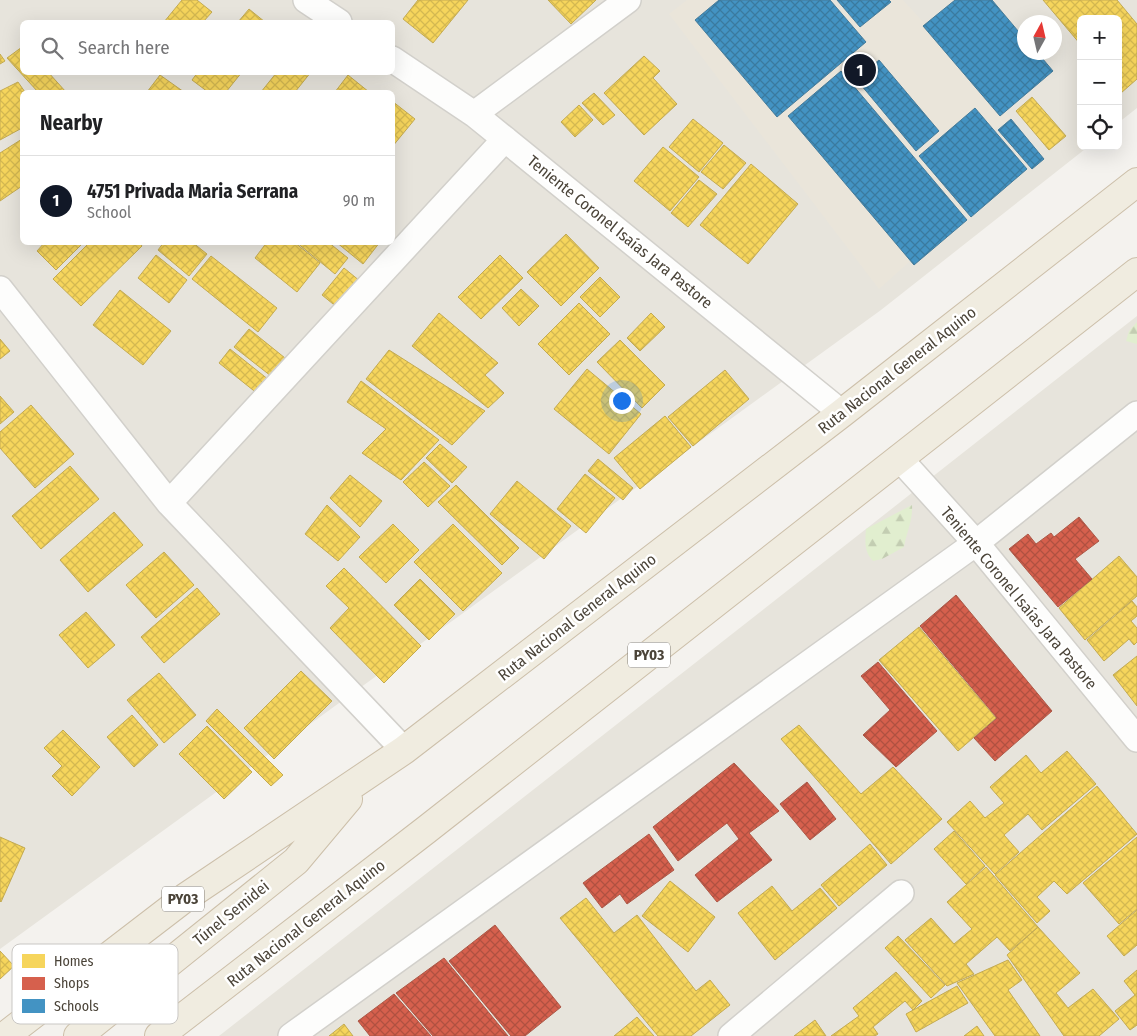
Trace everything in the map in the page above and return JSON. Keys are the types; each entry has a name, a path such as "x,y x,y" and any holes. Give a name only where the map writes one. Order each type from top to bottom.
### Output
{"highway":[{"name":"Ruta Nacional General Aquino","path":"125,944 186,897 404,750 842,413 1137,182"},
{"name":"Ruta Nacional General Aquino","path":"178,1021 434,824 1137,272"},
{"name":"Túnel Semidei","path":"178,956 296,861 369,774"},
{"name":"Ruta Nacional General Aquino","path":"5,1036 21,1024"},
{"name":"Túnel Semidei","path":"78,1036 93,1024"},
{"name":"Ruta Nacional General Aquino","path":"159,1036 175,1024"}],"street":[{"path":"306,0 336,20"},
{"path":"474,114 628,0"},
{"name":"Teniente Coronel Isaías Jara Pastore","path":"395,61 474,114 842,413"},
{"path":"170,503 505,139"},
{"path":"0,289 170,503 404,750"},
{"path":"291,1036 976,543 1137,414"},
{"name":"Teniente Coronel Isaías Jara Pastore","path":"899,458 976,543 1137,739"},
{"path":"731,1036 901,893"}],"shaded area":[{"path":"0,0 1137,0 1137,108 1122,120 1122,15 1077,15 1077,150 1084,150 881,310 0,949"},
{"path":"687,0 805,0 824,23 855,0 903,0 1012,119 954,152 986,193 879,289 669,14"},
{"path":"1137,316 1137,1036 219,1036 866,529"}],"green space":[{"path":"1137,322 1137,344 1126,341 1129,331"},
{"path":"912,505 911,521 904,547 882,559 873,561 870,558 865,542 866,529"}],"building: Homes":[{"path":"182,0 197,0 212,12 205,20 166,20"},
{"path":"418,0 468,0 433,43 403,19"},
{"path":"548,0 596,0 571,24"},
{"path":"1043,0 1117,0 1137,24 1137,79 1122,92 1122,15 1077,15 1077,40 1062,22 1062,15 1056,15"},
{"path":"249,9 263,20 240,20"},
{"path":"20,48 20,72 7,58"},
{"path":"0,54 5,61 0,64"},
{"path":"644,56 660,71 653,78 677,104 644,135 604,93"},
{"path":"22,75 51,75 64,90 36,90"},
{"path":"160,75 181,90 149,90"},
{"path":"196,75 240,75 228,90 205,90 192,80"},
{"path":"275,75 309,75 297,90 263,90"},
{"path":"348,75 367,90 337,90"},
{"path":"18,82 24,90 20,90 20,129 0,140 0,91"},
{"path":"594,93 615,115 603,125 582,103"},
{"path":"1032,97 1066,136 1049,150 1016,111"},
{"path":"395,103 415,119 395,143"},
{"path":"579,105 593,120 575,137 561,122"},
{"path":"693,119 723,143 699,172 669,147"},
{"path":"20,140 20,187 0,201 0,153"},
{"path":"724,145 746,163 723,189 701,172"},
{"path":"663,147 699,177 670,211 634,181"},
{"path":"751,164 798,204 748,264 700,225"},
{"path":"699,180 717,194 688,227 671,213"},
{"path":"566,234 599,268 561,306 527,272"},
{"path":"42,245 81,245 56,270 37,251"},
{"path":"87,245 142,246 81,306 53,279"},
{"path":"162,245 196,245 207,254 189,276 158,250"},
{"path":"265,245 298,245 320,263 297,292 255,258"},
{"path":"300,245 332,245 348,258 335,274"},
{"path":"340,245 378,245 363,264"},
{"path":"156,255 187,280 169,303 138,278"},
{"path":"500,255 523,278 481,319 458,297"},
{"path":"211,256 277,308 258,332 192,279"},
{"path":"344,268 366,286 344,313 322,295"},
{"path":"600,277 620,297 600,317 580,297"},
{"path":"521,289 539,306 519,326 502,308"},
{"path":"120,290 171,331 143,365 93,325"},
{"path":"579,303 610,334 569,375 538,344"},
{"path":"439,313 498,363 485,375 504,393 488,408 412,346"},
{"path":"651,313 665,327 640,351 627,338"},
{"path":"249,329 290,362 276,380 234,347"},
{"path":"0,339 10,351 0,359"},
{"path":"620,340 665,385 642,408 597,362"},
{"path":"230,349 274,384 263,398 219,363"},
{"path":"389,350 485,411 452,445 366,379"},
{"path":"587,369 641,414 609,454 554,409"},
{"path":"725,370 749,399 693,446 668,417"},
{"path":"361,381 439,440 401,480 362,453 386,429 347,402"},
{"path":"0,396 14,412 0,424"},
{"path":"31,405 74,454 35,488 0,448 0,432"},
{"path":"665,416 691,447 640,489 614,458"},
{"path":"440,444 467,467 452,483 426,458"},
{"path":"598,459 633,488 623,500 588,471"},
{"path":"424,462 450,486 428,507 403,482"},
{"path":"70,466 99,499 41,549 12,516"},
{"path":"585,474 615,498 586,533 557,509"},
{"path":"350,475 382,501 360,527 330,498"},
{"path":"517,481 571,526 544,559 490,514"},
{"path":"456,485 519,548 502,565 438,502"},
{"path":"327,505 360,537 338,561 305,534"},
{"path":"114,512 143,545 88,592 60,560"},
{"path":"393,524 419,550 386,583 359,557"},
{"path":"453,524 502,573 463,611 414,562"},
{"path":"164,552 194,585 156,618 126,585"},
{"path":"1119,556 1137,577 1137,596 1085,640 1059,608"},
{"path":"344,568 421,646 384,683 330,628 349,608 326,586"},
{"path":"420,579 455,614 429,640 394,605"},
{"path":"197,588 220,614 164,663 141,637"},
{"path":"1132,601 1137,607 1137,616 1131,621 1137,628 1137,642 1134,645 1129,639 1104,661 1087,640"},
{"path":"86,612 115,645 88,668 59,635"},
{"path":"919,627 996,718 958,751 879,660"},
{"path":"1137,656 1137,706 1113,675"},
{"path":"301,671 332,701 274,759 244,728"},
{"path":"159,673 196,715 164,743 127,700"},
{"path":"217,709 283,775 271,786 206,721"},
{"path":"132,715 158,745 134,767 107,737"},
{"path":"799,725 861,794 893,767 942,819 891,864 781,739"},
{"path":"207,726 252,772 224,799 179,754"},
{"path":"63,730 100,767 72,796 52,776 62,766 44,748"},
{"path":"1067,751 1096,784 1042,830 1028,814 1004,835 1019,852 995,874 947,822 970,801 985,818 1004,803 990,787 1026,755 1041,773"},
{"path":"1097,786 1137,834 1067,894 1054,881 1037,897 1050,911 1037,923 995,875"},
{"path":"954,831 985,866 966,884 934,849"},
{"path":"0,837 25,848 1,902 0,901"},
{"path":"1137,837 1137,909 1119,924 1083,883"},
{"path":"870,844 887,865 839,906 821,885"},
{"path":"986,867 1038,927 1010,951 997,937 966,964 974,974 947,986 905,940 931,918 954,944 972,929 947,902"},
{"path":"670,881 715,917 688,952 642,916"},
{"path":"772,886 792,911 820,888 837,908 775,960 738,913"},
{"path":"586,898 614,933 637,915 696,991 710,980 730,1005 691,1036 658,1036 560,918"},
{"path":"1137,910 1137,945 1124,956 1107,936"},
{"path":"1038,927 1080,973 1056,993 1068,1008 1093,989 1119,1019 1099,1036 1064,1036 1007,955"},
{"path":"898,936 945,985 931,998 885,948"},
{"path":"0,951 12,964 12,968 0,979"},
{"path":"1008,960 1022,980 1008,990 1040,1036 995,1036 957,983"},
{"path":"1137,970 1137,1025 1130,1030 1115,1011 1135,995 1124,981"},
{"path":"896,972 922,1001 913,1010 905,1001 873,1027 878,1034 875,1036 831,1036 859,1016 853,1008"},
{"path":"957,986 968,1003 916,1032 906,1014"},
{"path":"637,1017 654,1036 614,1036"},
{"path":"815,1020 826,1036 794,1036"},
{"path":"344,1024 353,1036 329,1036"},
{"path":"977,1026 984,1036 964,1036"}],"building: Shops":[{"path":"1079,517 1099,541 1075,559 1092,579 1058,607 1009,549 1028,534 1036,544 1051,533 1054,537"},
{"path":"956,595 1052,711 995,761 974,738 997,718 920,626"},
{"path":"878,662 937,731 896,767 863,735 890,710 861,676"},
{"path":"734,763 779,811 749,833 772,860 717,902 695,875 739,839 727,823 678,861 653,827"},
{"path":"807,782 836,819 810,840 780,804"},
{"path":"649,834 674,870 627,904 620,894 602,908 583,883"},
{"path":"495,925 561,1007 525,1036 511,1036 449,961"},
{"path":"444,958 508,1036 433,1036 396,993"},
{"path":"394,994 431,1036 370,1036 358,1021"}],"building: Schools":[{"path":"719,0 830,0 866,42 777,117 695,20"},
{"path":"837,0 889,0 891,2 860,27"},
{"path":"955,0 992,0 1017,30 1017,60 1044,60 1053,71 1000,116 923,26"},
{"path":"879,60 939,131 916,151 856,79"},
{"path":"841,71 967,220 914,265 788,116"},
{"path":"975,108 1027,169 971,217 919,156"},
{"path":"1011,119 1044,159 1032,169 998,130"}],"place":[{"name":"4751 Privada Maria Serrana","path":"860,70"}]}
